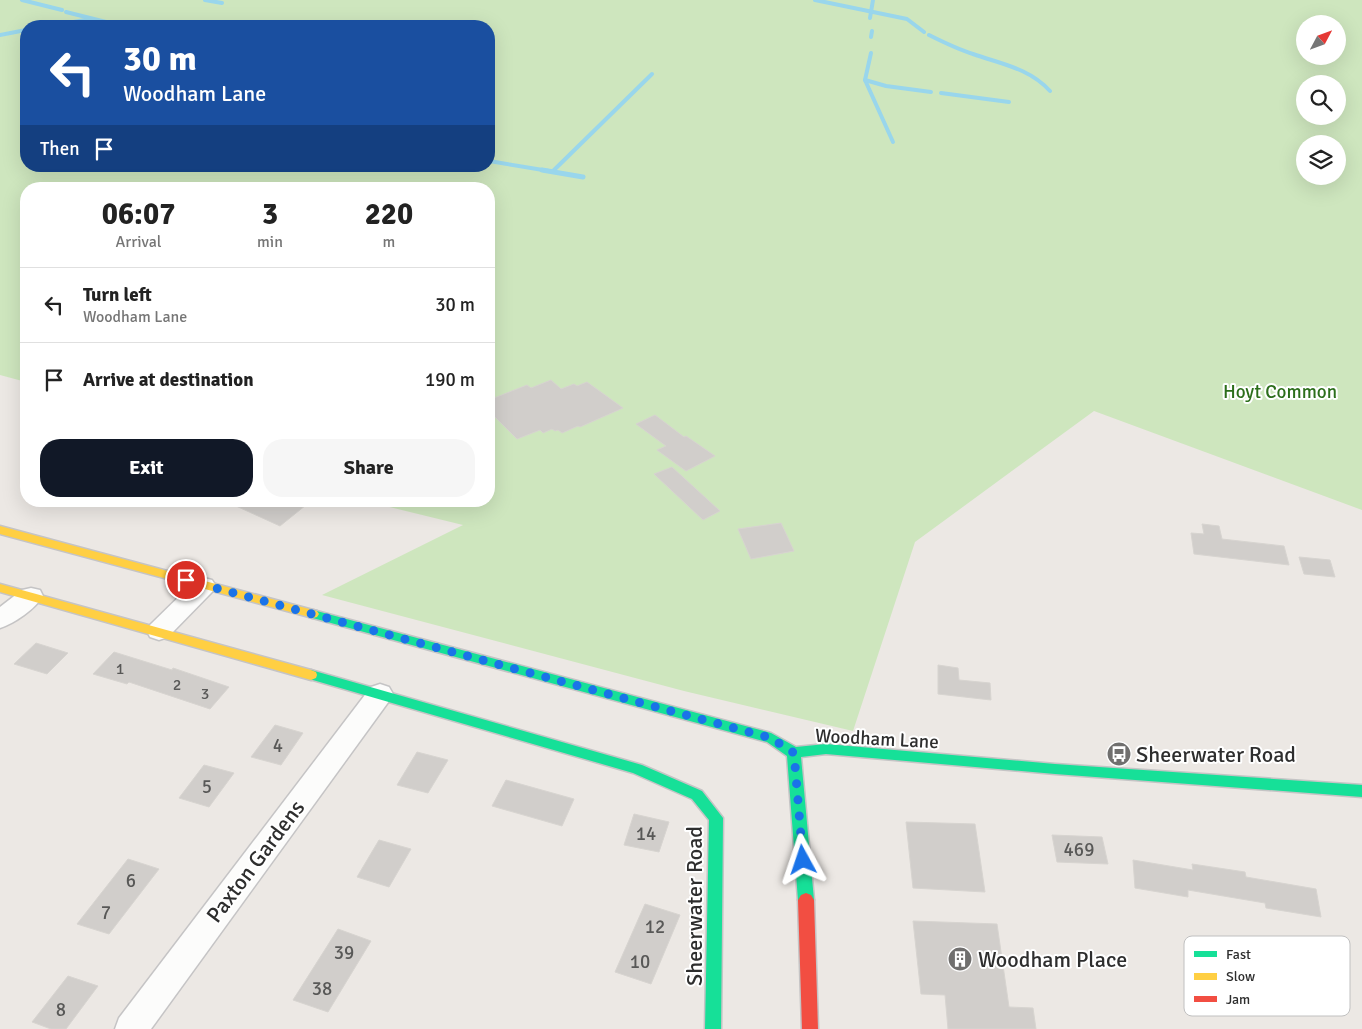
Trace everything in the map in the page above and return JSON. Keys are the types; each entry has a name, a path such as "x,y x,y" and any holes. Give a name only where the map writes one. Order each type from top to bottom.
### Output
{"main road":[{"name":"Woodham Lane","path":"0,530 771,738 794,753 826,749 1055,769 1362,791"},
{"path":"0,588 380,694"},
{"name":"Sheerwater Road","path":"380,694 636,769 697,795 716,818 713,1029"},
{"path":"794,753 806,896 810,1029"}],"street":[{"path":"159,631 204,586"},
{"path":"0,619 31,596"},
{"name":"Paxton Gardens","path":"131,1029 380,694"}],"green space":[{"name":"Hoyt Common","path":"0,0 1362,0 1362,510 1094,411 915,542 853,731 684,691 322,595 463,525 390,507 495,507 495,182 20,182 20,380 0,375"}],"building":[{"path":"551,380 561,389 587,382 623,408 562,433 552,429 543,433 540,430 517,439 495,417 495,398 527,385 531,388"},
{"path":"655,415 684,437 686,436 715,456 686,471 657,450 666,446 636,424"},
{"path":"672,467 720,511 703,520 654,474"},
{"path":"238,507 304,507 280,526"},
{"path":"781,523 794,551 751,559 738,529"},
{"path":"1202,524 1219,526 1222,539 1284,546 1289,565 1194,554 1191,533 1204,534"},
{"path":"1299,557 1330,560 1335,577 1304,574"},
{"path":"36,643 68,653 47,674 14,664"},
{"path":"114,652 172,670 173,668 229,687 210,709 129,682 127,684 93,674"},
{"path":"938,665 958,668 959,680 990,683 991,700 938,694"},
{"path":"275,725 303,733 281,765 251,757"},
{"path":"417,752 448,760 428,793 397,785"},
{"path":"204,765 234,773 209,807 179,798"},
{"path":"506,780 574,799 562,826 492,806"},
{"path":"634,814 669,822 659,852 624,845"},
{"path":"906,822 975,824 985,892 913,888"},
{"path":"1052,835 1102,837 1108,864 1057,862"},
{"path":"379,840 411,849 389,887 357,877"},
{"path":"128,859 159,869 109,934 77,924"},
{"path":"1133,860 1193,870 1192,864 1245,872 1246,877 1316,889 1321,917 1266,908 1265,903 1188,890 1188,897 1135,888"},
{"path":"645,904 680,915 651,984 615,972"},
{"name":"Woodham Place","path":"913,921 997,924 1009,1007 1033,1008 1036,1029 948,1029 945,995 921,994"},
{"path":"338,929 371,941 328,1012 293,1000"},
{"path":"68,976 98,986 66,1029 51,1029 32,1022"}],"waterway":[{"path":"22,0 62,10"},
{"path":"205,0 222,3"},
{"path":"815,0 871,12"},
{"path":"871,12 873,0"},
{"path":"66,12 98,20"},
{"path":"870,18 871,12"},
{"path":"871,12 907,19 924,32"},
{"path":"85,20 91,19"},
{"path":"0,35 20,31"},
{"path":"871,37 872,31"},
{"path":"929,35 961,50 1024,72 1042,83 1050,91"},
{"path":"865,80 871,53"},
{"path":"553,171 652,74"},
{"path":"865,80 886,86 931,92"},
{"path":"865,80 893,142"},
{"path":"941,93 1009,102"},
{"path":"495,162 549,171"},
{"path":"542,170 583,177"}],"traffic: fast":[{"path":"313,614 771,738 794,753 806,900"},
{"path":"311,675 637,769 697,795 716,818 713,1029"},
{"path":"794,753 826,749 1055,769 1362,791"}],"traffic: slow":[{"path":"0,530 313,614"},
{"path":"0,588 311,675"}],"traffic: jam":[{"path":"806,900 810,1029"}],"place":[{"name":"Sheerwater Road","path":"1119,754"},
{"name":"Woodham Place","path":"960,959"}],"route":[{"path":"186,580 771,738 794,753 803,860"}]}
